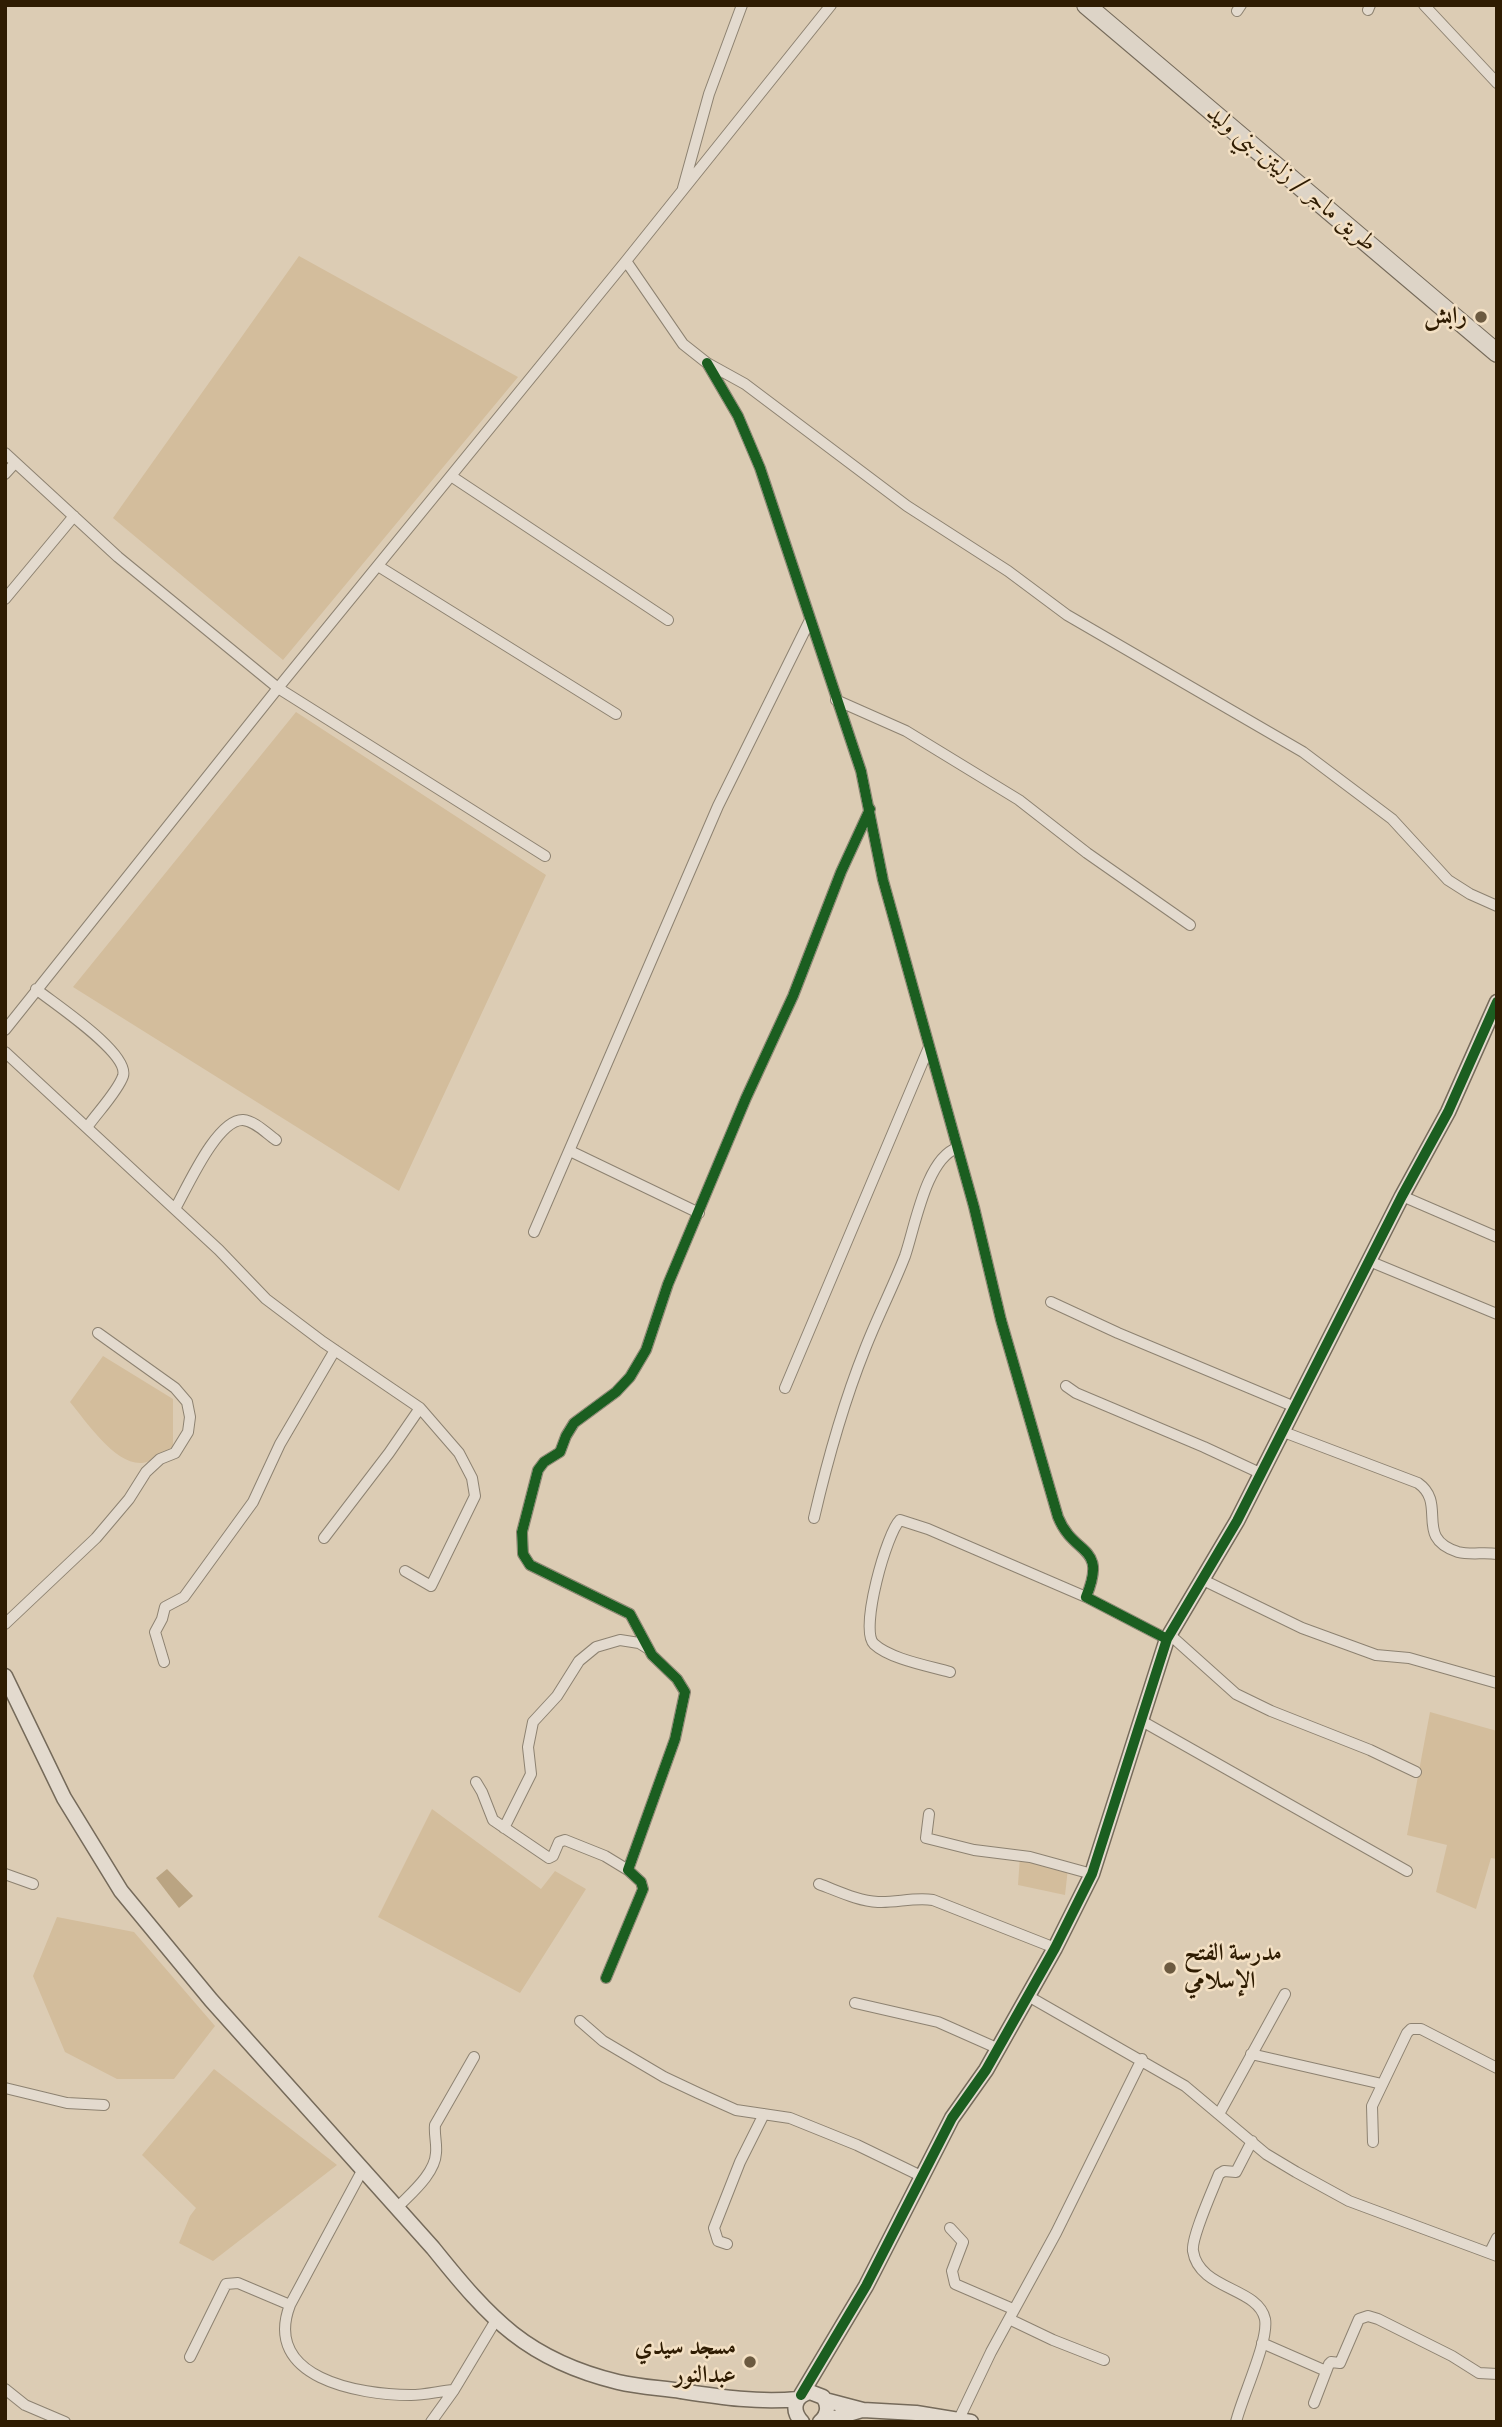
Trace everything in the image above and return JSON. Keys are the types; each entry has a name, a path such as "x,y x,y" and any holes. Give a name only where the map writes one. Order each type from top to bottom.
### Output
{"highway":[{"name":"طريق ماجر / زليتن-بني وليد","path":"1086,5 1497,353"}],"street":[{"path":"682,191 709,94 742,5"},
{"path":"5,1030 831,5"},
{"path":"1424,5 1497,83"},
{"path":"626,261 683,344 707,363 745,384 908,506 1008,571 1068,615 1303,752 1391,819 1448,880 1497,906"},
{"path":"707,363 738,416 760,468 862,771 883,880 1001,1320 1058,1517 1068,1536 1087,1551 1094,1563 1093,1578 1086,1597"},
{"path":"5,453 118,557 278,688 545,856"},
{"path":"5,474 15,463"},
{"path":"451,476 668,620"},
{"path":"5,599 74,516"},
{"path":"378,566 616,714"},
{"path":"534,1232 718,806 810,620"},
{"path":"836,700 906,731 1019,800 1087,853 1189,925"},
{"path":"648,1649 629,1614 530,1565 523,1554 522,1531 538,1470 544,1462 560,1452 565,1436 574,1423 616,1392 630,1377 646,1350 668,1284 870,809"},
{"path":"36,989 103,1041 122,1065 123,1076 88,1126"},
{"path":"799,2420 795,2407 799,2397 866,2286 952,2118 999,2049 1092,1874 1168,1637 1237,1521 1402,1196 1448,1112 1497,1002"},
{"path":"785,1388 929,1047"},
{"path":"5,1052 88,1126 266,1299 420,1408 460,1453 472,1478 475,1496 430,1586 405,1570"},
{"path":"175,1209 215,1140 227,1126 244,1120 276,1140"},
{"path":"814,1518 837,1432 864,1353 904,1257 927,1187 938,1164 950,1150 957,1148"},
{"path":"570,1151 699,1213"},
{"path":"1402,1196 1497,1237"},
{"path":"1369,1261 1497,1314"},
{"path":"1051,1303 1118,1334 1294,1407"},
{"path":"5,1624 96,1538 129,1499 146,1472 155,1463 175,1453 188,1432 190,1417 187,1402 175,1388 98,1333"},
{"path":"164,1662 155,1632 165,1607 184,1597 253,1502 275,1454 335,1350"},
{"path":"1066,1386 1076,1393 1205,1447 1260,1474"},
{"path":"324,1538 420,1408"},
{"path":"1281,1431 1418,1483 1426,1489 1432,1500 1432,1528 1441,1543 1459,1552 1497,1554"},
{"path":"950,1672 899,1657 881,1648 871,1639 869,1632 872,1596 892,1531 900,1520 928,1529 1086,1597 1168,1637 1236,1694 1416,1772"},
{"path":"1201,1578 1302,1628 1376,1655 1409,1658 1497,1683"},
{"path":"504,1828 531,1774 528,1747 533,1722 557,1696 579,1661 596,1647 620,1640 639,1643 682,1685 685,1697 675,1739 628,1870"},
{"path":"5,1676 64,1798 121,1891 211,2000 433,2248 466,2289 496,2319 523,2343 552,2360 589,2374 620,2383 768,2402 814,2392 824,2398 863,2410 965,2420 1011,2314 1056,2233 1142,2059"},
{"path":"1140,1720 1407,1871"},
{"path":"476,1782 490,1817 549,1858 553,1857 560,1841 565,1840 605,1856 628,1870 641,1882 643,1889 606,1978"},
{"path":"929,1814 926,1838 974,1850 1030,1857 1092,1874"},
{"path":"5,1874 33,1884"},
{"path":"819,1884 865,1900 879,1902 915,1898 933,1900 1055,1948"},
{"path":"1219,2114 1285,1994"},
{"path":"1028,1996 1185,2086 1266,2154 1349,2201 1493,2254 1497,2238"},
{"path":"855,2003 937,2022 999,2049"},
{"path":"580,2021 603,2041 664,2077 736,2110 790,2118 921,2176"},
{"path":"1373,2142 1372,2106 1407,2033 1415,2028 1497,2068"},
{"path":"1251,2054 1382,2084"},
{"path":"397,2208 432,2165 436,2152 435,2125 474,2057"},
{"path":"5,2088 67,2103 104,2105"},
{"path":"727,2244 718,2241 714,2228 740,2162 764,2114"},
{"path":"1236,2422 1262,2343 1265,2328 1262,2311 1253,2301 1213,2279 1200,2266 1193,2250 1219,2174 1224,2171 1236,2172 1252,2141"},
{"path":"363,2169 284,2319 283,2332 288,2350 298,2362 316,2374 355,2389 411,2395 454,2390"},
{"path":"950,2228 963,2242 951,2271 955,2284 1053,2340 1104,2360"},
{"path":"190,2357 223,2286 228,2282 238,2283 290,2305"},
{"path":"1314,2403 1330,2362 1340,2363 1359,2319 1368,2316 1452,2356 1479,2373 1497,2374"},
{"path":"431,2422 454,2390 496,2319"},
{"path":"1262,2343 1326,2371"},
{"path":"820,2422 827,2410 823,2361"},
{"path":"5,2389 25,2405 65,2422"},
{"path":"768,2402 799,2420"},
{"path":"820,2422 863,2410"}],"shaded area":[{"path":"299,256 518,377 283,660 113,518"},
{"path":"296,712 546,875 399,1191 73,987"},
{"path":"103,1356 173,1399 173,1449 146,1462 132,1462 112,1450 70,1402"},
{"path":"1430,1712 1497,1731 1497,1859 1491,1858 1476,1909 1436,1892 1447,1845 1407,1835"},
{"path":"432,1809 541,1889 555,1871 586,1889 520,1993 378,1917"},
{"path":"1020,1856 1068,1868 1065,1895 1018,1885"},
{"path":"167,1869 193,1896 179,1908 156,1878"},
{"path":"57,1917 134,1932 215,2026 174,2079 117,2079 65,2052 33,1976"},
{"path":"214,2069 337,2165 213,2261 179,2243 196,2208 142,2155"}],"cycle path":[{"path":"707,363 738,416 760,468 861,771 883,880 974,1207 1001,1320 1058,1517 1072,1539 1091,1559 1092,1580 1086,1597 1167,1639"},
{"path":"606,1978 643,1889 641,1882 628,1870 675,1739 685,1692 677,1679 652,1655 630,1614 530,1565 523,1554 522,1532 538,1470 544,1462 560,1452 574,1423 616,1392 630,1377 646,1350 668,1284 746,1098 793,996 841,872 870,809"},
{"path":"801,2395 866,2286 952,2118 986,2070 1055,1948 1092,1874 1167,1639 1237,1521 1402,1196 1448,1112 1497,1002"}],"place":[{"name":"رابش","path":"1481,317"},
{"name":"مدرسة الفتح الإسلامي","path":"1170,1968"},
{"name":"مسجد سيدي عبدالنور","path":"750,2362"}]}
